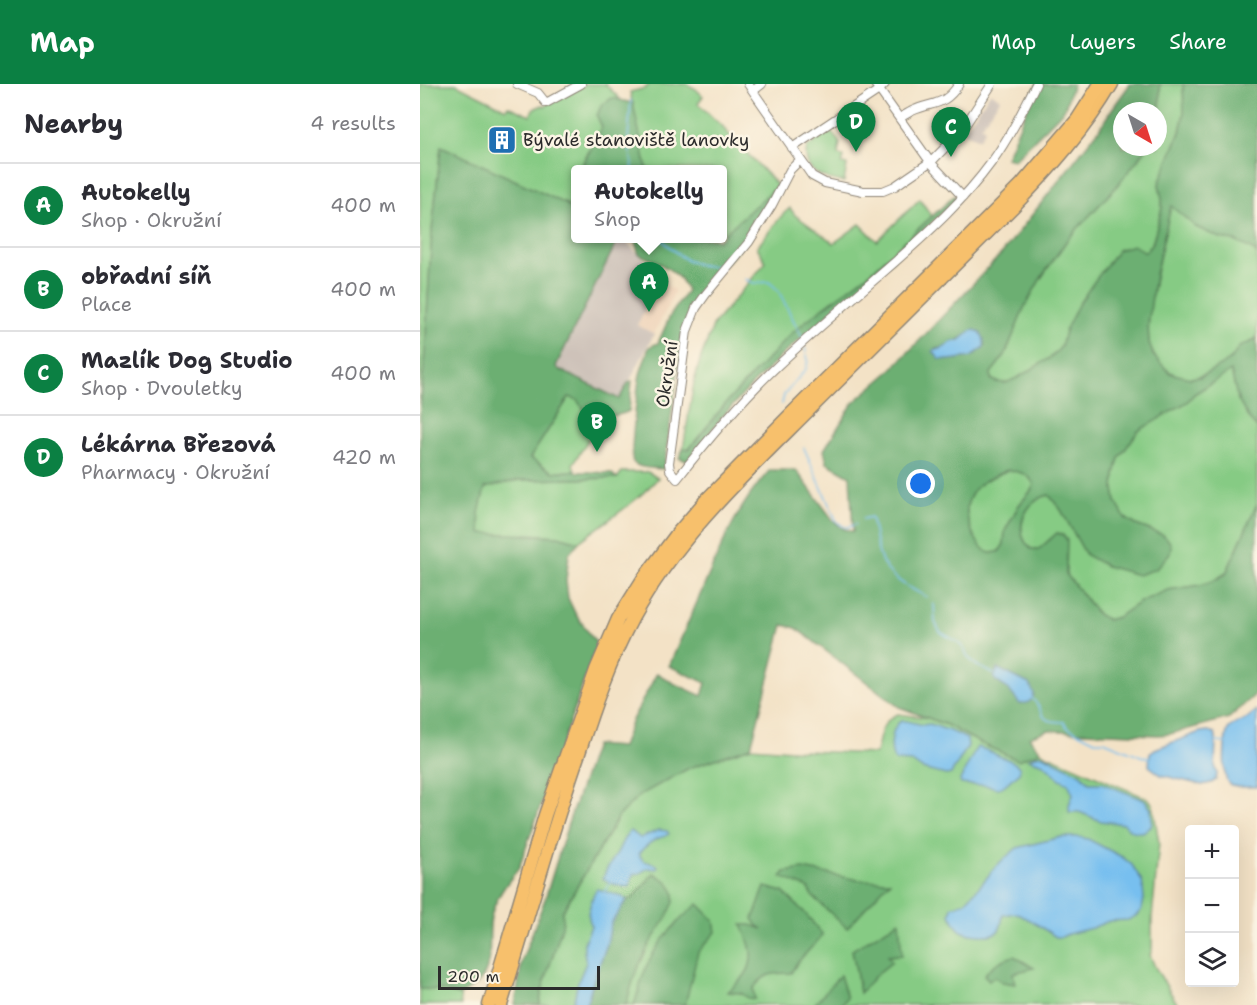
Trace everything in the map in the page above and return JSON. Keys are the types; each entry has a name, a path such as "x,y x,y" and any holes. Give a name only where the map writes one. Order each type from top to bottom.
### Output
{"highway":[{"path":"489,1005 545,815 596,670 613,645 624,622 632,596 658,558 707,499 1022,184 1077,120 1100,84"},
{"path":"624,622 693,531 747,472 1050,168 1077,137 1112,84"},
{"path":"501,1005 556,819 607,671 613,645"}],"street":[{"path":"517,84 538,93 546,103 580,84"},
{"path":"762,84 750,87 812,176 825,183 873,192 895,186 931,163 962,130 992,84"},
{"path":"899,118 914,110 940,103 947,99 959,84"},
{"path":"792,148 880,86 899,118 931,163 963,197 1006,141 1036,84"},
{"name":"Okružní","path":"800,160 790,170 749,242 706,294 692,318 687,332 669,463 670,470 677,479 726,417 755,388 922,238 963,197"}],"shaded area":[{"path":"991,92 1000,99 981,126 985,129 979,139 963,132"},
{"path":"616,243 627,243 662,276 637,325 654,334 620,400 558,369 556,365"},
{"path":"659,282 674,290 674,293 654,334 637,325"}],"green space":[{"path":"420,84 456,84 506,109 508,106 530,116 533,109 544,106 586,84 605,84 622,101 612,98 601,106 597,116 602,127 597,139 582,165 571,165 571,210 566,204 441,146 432,231 420,414"},
{"path":"649,84 687,84 696,89 703,96 698,103 722,125 778,186 727,231 727,165 646,165 630,92 646,88"},
{"path":"1037,84 1073,84 1064,110 1014,160 1006,158"},
{"path":"1130,84 1160,84 1160,102 1117,102"},
{"path":"1160,84 1183,84 1184,113 1180,132 1159,184 1162,208 1152,245 1065,331 1059,349 1049,358 1009,382 1000,383 991,379 991,373 1005,355 1024,308 1067,240 1141,156 1167,156 1167,102 1160,102"},
{"path":"1183,84 1257,84 1257,255 1255,251 1235,241 1220,238 1196,227 1171,206 1155,275 1148,326 1153,355 1170,373 1190,378 1200,377 1225,363 1232,358 1239,347 1254,341 1257,337 1257,428 1238,400 1231,371 1194,394 1187,402 1138,431 1119,458 1114,489 1116,502 1125,518 1136,525 1163,535 1169,541 1170,553 1156,569 1138,575 1106,566 1086,555 1061,510 1049,495 1033,503 1027,510 1022,525 1022,534 1031,549 1039,549 1057,533 1063,535 1067,540 1066,574 1098,615 1108,620 1168,590 1201,585 1226,574 1257,504 1256,694 1229,718 1170,734 1048,730 1029,737 1041,752 1018,760 947,725 899,707 796,628 783,625 751,747 689,768 640,795 620,814 562,912 562,927 541,993 540,1005 515,1005 522,960 545,899 595,745 622,747 632,720 657,673 702,696 706,683 669,666 740,510 770,470 796,470 833,520 842,528 853,532 850,476 827,463 824,450 853,403 888,373 1003,252 1100,128 1113,108 1113,156 1141,156 1067,240 1041,278 1024,308 1005,355 991,373 991,379 1006,383 1053,356 1061,347 1065,331 1078,305 1118,250 1133,245 1145,252 1152,245 1162,208 1159,184 1180,132 1184,113","holes":["971,331 985,344 971,357 949,360 936,349 955,342","1008,470 1024,474 1034,485 1019,505 1005,531 1004,544 999,552 990,553 981,547 974,536 968,519 967,506 972,494 980,484","1001,670 1029,684 1021,704 1008,689 996,681"]},
{"path":"612,98 633,103 646,165 583,165 602,127 597,116 601,106"},
{"path":"829,129 840,143 838,155 844,157 842,164 847,165 844,182 816,173 807,163 807,148"},
{"path":"441,146 566,204 571,210 571,243 616,243 556,366 619,399 628,383 632,381 629,411 620,415 604,418 587,414 577,400 569,397 530,458 553,472 611,473 617,478 520,480 485,488 479,513 481,533 558,536 579,542 569,554 566,580 568,598 576,615 597,644 519,868 495,903 490,925 490,951 487,968 479,982 460,995 441,990 420,989 420,414 432,231"},
{"path":"777,186 750,234 705,285 688,316 683,332 664,469 635,464 632,448 640,374 649,347 658,343 670,316 687,291 673,272 639,254 635,243 727,243 727,231"},
{"path":"954,196 956,200 892,260 781,356 722,417 687,461 679,458 683,449 689,449 727,402 789,336 871,272"},
{"path":"920,199 932,217 871,272 789,336 727,402 689,449 683,449 694,382 714,324 766,262 757,247 781,216 790,208 795,215 834,243 860,224 877,241"},
{"path":"1171,205 1196,227 1220,238 1235,240 1255,251 1257,255 1257,337 1241,346 1224,364 1192,378 1174,374 1163,366 1154,355 1149,342 1151,301"},
{"path":"1231,371 1238,400 1257,428 1257,504 1226,573 1201,585 1168,590 1108,620 1099,615 1066,574 1057,533 1039,549 1031,549 1022,534 1024,517 1033,503 1049,495 1061,510 1086,555 1163,535 1136,525 1125,518 1116,502 1114,489 1119,458 1138,431 1187,402 1194,394"},
{"path":"569,397 611,403 573,464 575,471 553,472 530,458"},
{"path":"1008,470 1027,476 1034,485 1019,505 1005,531 1004,544 999,552 990,553 981,547 974,536 968,519 967,506 972,494 980,484"},
{"path":"622,472 648,472 658,478 630,504 579,542 557,536 528,534 498,536 481,533 466,502 481,488 520,480 617,478"},
{"path":"898,714 928,718 947,725 1018,760 1041,752 1149,799 1153,805 1159,843 1150,955 1178,1005 540,1005 541,994 563,920 562,912 620,814 640,795 689,768 751,747 876,754 884,725"},
{"path":"803,869 859,880 890,881 847,928 812,896 808,888 781,877 785,872"},
{"path":"654,873 668,882 674,893 674,902 635,974 626,1005 586,1005 614,917 627,900 633,898"},
{"path":"765,887 783,892 805,913 823,935 797,963 791,973 774,974 761,979 753,989 755,999 748,998 741,993 728,992 749,969 751,956 749,943 742,925 763,929 753,919"},
{"path":"698,904 714,920 716,932 698,952 685,1005 634,1005 644,971 659,945 670,930"},
{"path":"899,921 902,955 888,956 892,962 877,974 860,993 852,950"},
{"path":"1014,956 1034,968 1013,973 1015,984 1002,982 995,977 989,980 984,975 998,963"},
{"path":"840,975 847,998 841,1005 814,1005"},
{"path":"420,989 441,990 460,995 461,1005 420,1005"}],"water":[{"path":"975,330 983,337 984,347 971,357 939,359 933,351 960,340"},
{"path":"997,669 1029,684 1034,694 1028,703 1020,704 1008,689 996,681 994,678"},
{"path":"1257,710 1257,787 1232,786 1225,774 1227,732 1229,728"},
{"path":"901,721 930,724 967,739 968,746 951,774 946,775 922,769 912,762 895,761 892,740 897,724"},
{"path":"1208,731 1215,733 1216,737 1215,766 1217,773 1216,780 1211,783 1202,785 1161,775 1149,766 1150,753 1155,749"},
{"path":"977,747 1016,764 1020,770 1018,774 1000,788 961,784 960,780"},
{"path":"1043,755 1081,774 1090,783 1102,783 1145,800 1151,809 1151,827 1143,832 1137,832 1130,830 1124,824 1101,821 1079,812 1069,812 1073,794 1068,783 1060,779 1044,764 1029,759"},
{"path":"659,830 667,831 669,834 654,840 639,853 644,861 657,865 657,869 647,868 635,874 629,887 616,885 603,879 629,832 631,831 640,838"},
{"path":"1061,837 1088,839 1122,857 1132,865 1142,881 1144,899 1142,909 1136,916 1128,920 1109,921 1062,937 1056,937 1016,913 1003,915 1000,928 996,933 972,934 958,928 950,915 952,907 965,902 998,864 1017,848"},
{"path":"597,889 627,900 611,923 607,944 586,1005 573,1005 578,982 586,963 584,943 591,926 588,913"}],"waterway":[{"path":"631,100 628,139 632,165"},
{"path":"665,243 694,263 722,266"},
{"path":"745,279 753,283 769,282 778,290 802,337"},
{"path":"782,404 784,395 806,369 808,360 805,348"},
{"path":"804,448 836,520 845,527 856,524"},
{"path":"863,519 871,517 876,543 884,566 900,582 927,597"},
{"path":"933,604 935,622 940,632 958,642 976,665 994,674"},
{"path":"1031,697 1045,718 1055,722 1064,722 1067,727 1095,741 1104,741 1150,758"},
{"path":"1215,742 1228,743"},
{"path":"605,892 610,882"}],"place":[{"name":"Bývalé stanoviště lanovky","path":"502,140"},
{"name":"Lékárna Březová","path":"856,152"},
{"name":"Mazlík Dog Studio","path":"951,157"},
{"name":"Autokelly","path":"649,312"},
{"name":"obřadní síň","path":"597,452"}]}
